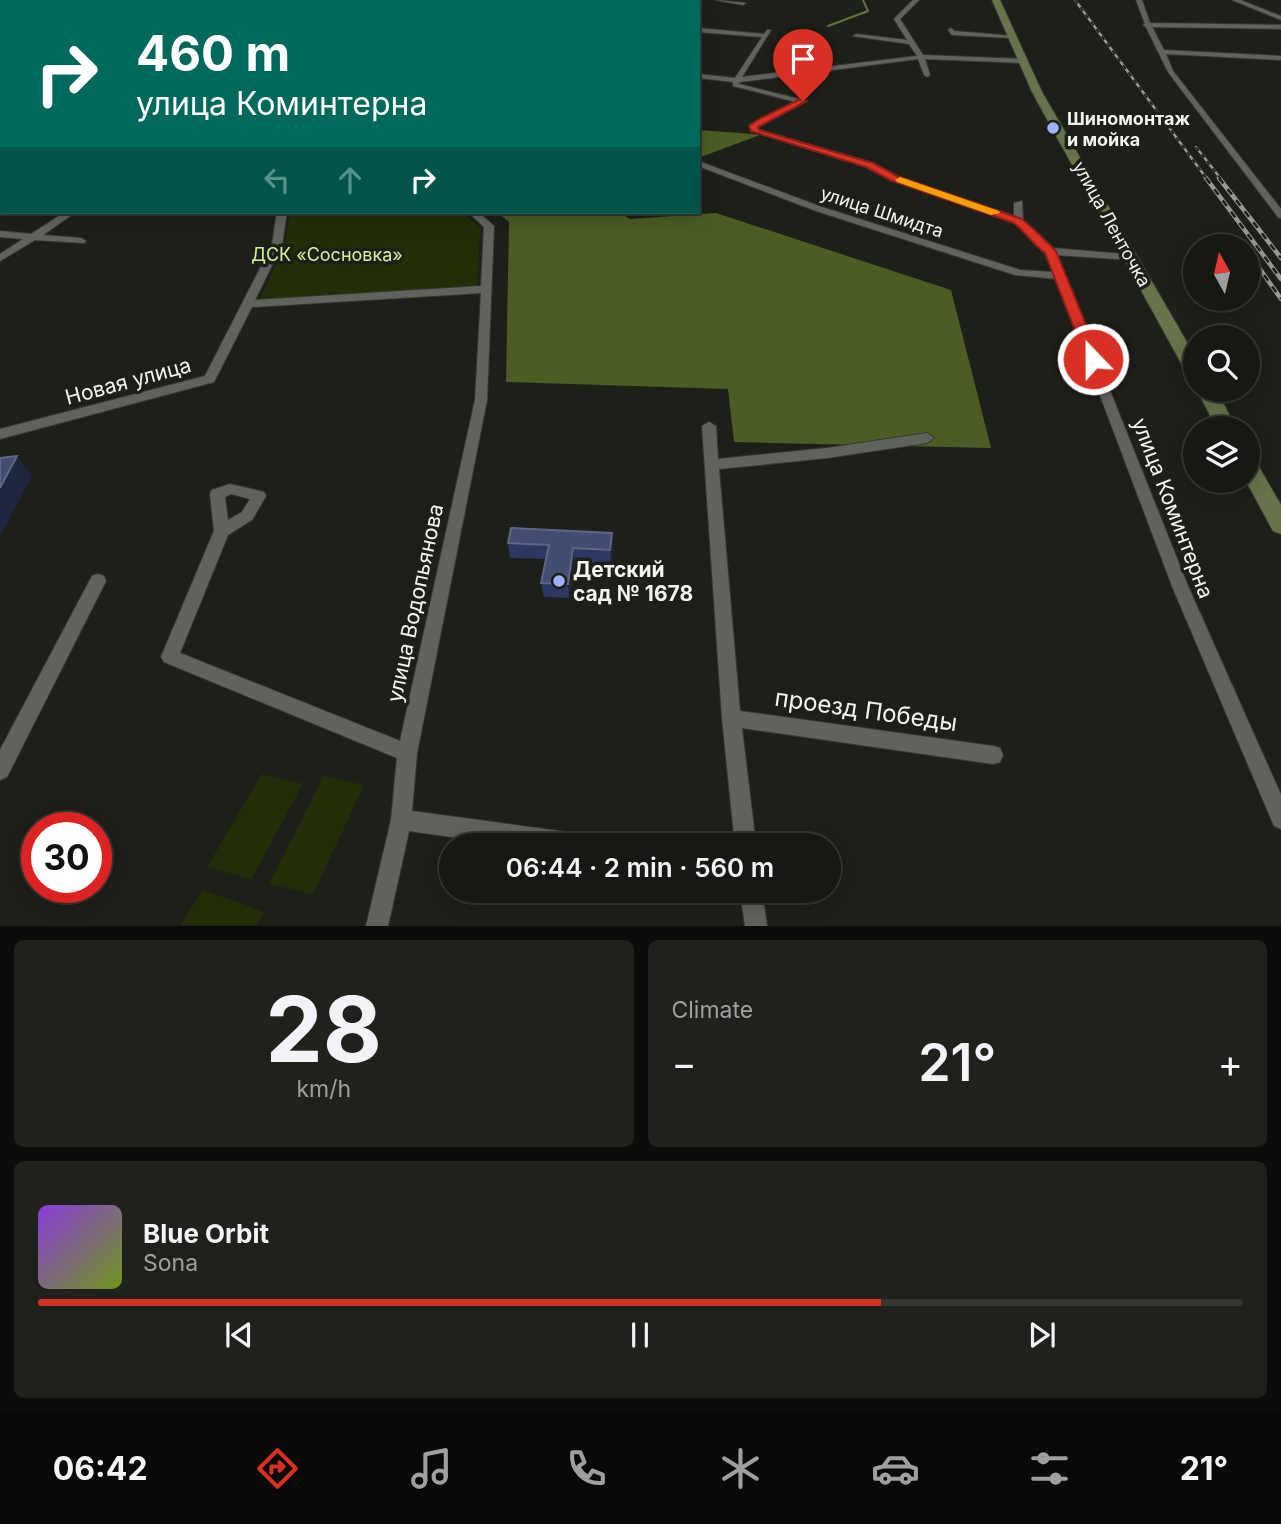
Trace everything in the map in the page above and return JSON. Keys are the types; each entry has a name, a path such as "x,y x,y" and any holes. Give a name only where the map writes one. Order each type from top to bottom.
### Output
{"main road":[{"name":"улица Ленточка","path":"996,0 1037,92 1183,350"},
{"path":"1260,487 1281,525"}],"street":[{"path":"718,0 745,2"},
{"path":"916,0 897,19 922,57 927,75"},
{"path":"1139,0 1146,25 1163,52 1170,71 1278,207 1281,215"},
{"path":"1235,0 1281,18"},
{"path":"733,11 745,2"},
{"path":"1146,25 1281,27"},
{"path":"737,80 770,29"},
{"path":"700,30 766,36"},
{"path":"951,30 952,33 1011,36"},
{"path":"856,36 912,42"},
{"path":"1163,52 1281,58"},
{"path":"700,76 737,80 922,57 1023,61"},
{"name":"улица Коминтерна","path":"737,80 736,85 803,101 762,120 754,126 755,131 870,165 894,178 1018,221 1033,234 1037,242 1050,251 1180,586 1281,819"},
{"name":"улица Шмидта","path":"700,164 819,209 1019,273 1060,276"},
{"path":"1018,221 1019,203"},
{"path":"0,258 68,214"},
{"name":"Новая улица","path":"0,435 211,379 277,245 282,214"},
{"name":"улица Водопьянова","path":"377,926 401,820 407,753 481,400 489,226 475,214"},
{"path":"0,234 81,241"},
{"path":"1050,251 1131,257"},
{"path":"248,304 486,289"},
{"path":"709,426 744,833"},
{"path":"712,465 827,453 927,438"},
{"path":"222,531 170,657 407,753"},
{"path":"0,770 98,581"},
{"name":"проезд Победы","path":"732,718 993,755"},
{"path":"401,820 495,833"},
{"path":"752,903 755,926"}],"green space":[{"path":"700,130 760,135 700,157"},
{"path":"716,213 951,290 991,448 734,442 728,389 506,382 509,222 499,214 621,214 630,219"},
{"name":"ДСК «Сосновка»","path":"290,214 464,214 480,227 477,287 260,299 285,245"},
{"path":"262,774 303,784 251,879 207,867"},
{"path":"324,776 364,785 313,894 269,884"},
{"path":"203,890 264,912 256,925 181,925"}],"building":[{"path":"17,456 0,488 0,458"},
{"path":"511,528 612,533 610,550 573,548 568,584 541,583 549,545 508,543"}],"waterway":[{"path":"828,26 868,11 863,0"}],"railway":[{"path":"1075,0 1207,179"},
{"path":"1196,147 1221,179"},
{"path":"1206,178 1281,279"},
{"path":"1219,178 1281,258"},
{"path":"1260,269 1281,299"}],"slow traffic":[{"path":"900,180 995,213"}],"place":[{"name":"Шиномонтаж и мойка","path":"1053,128"},
{"name":"Детский сад № 1678","path":"559,581"}],"route":[{"path":"803,101 762,120 754,126 755,131 870,165 894,178 1018,221 1033,234 1037,242 1050,251 1093,359"}]}
